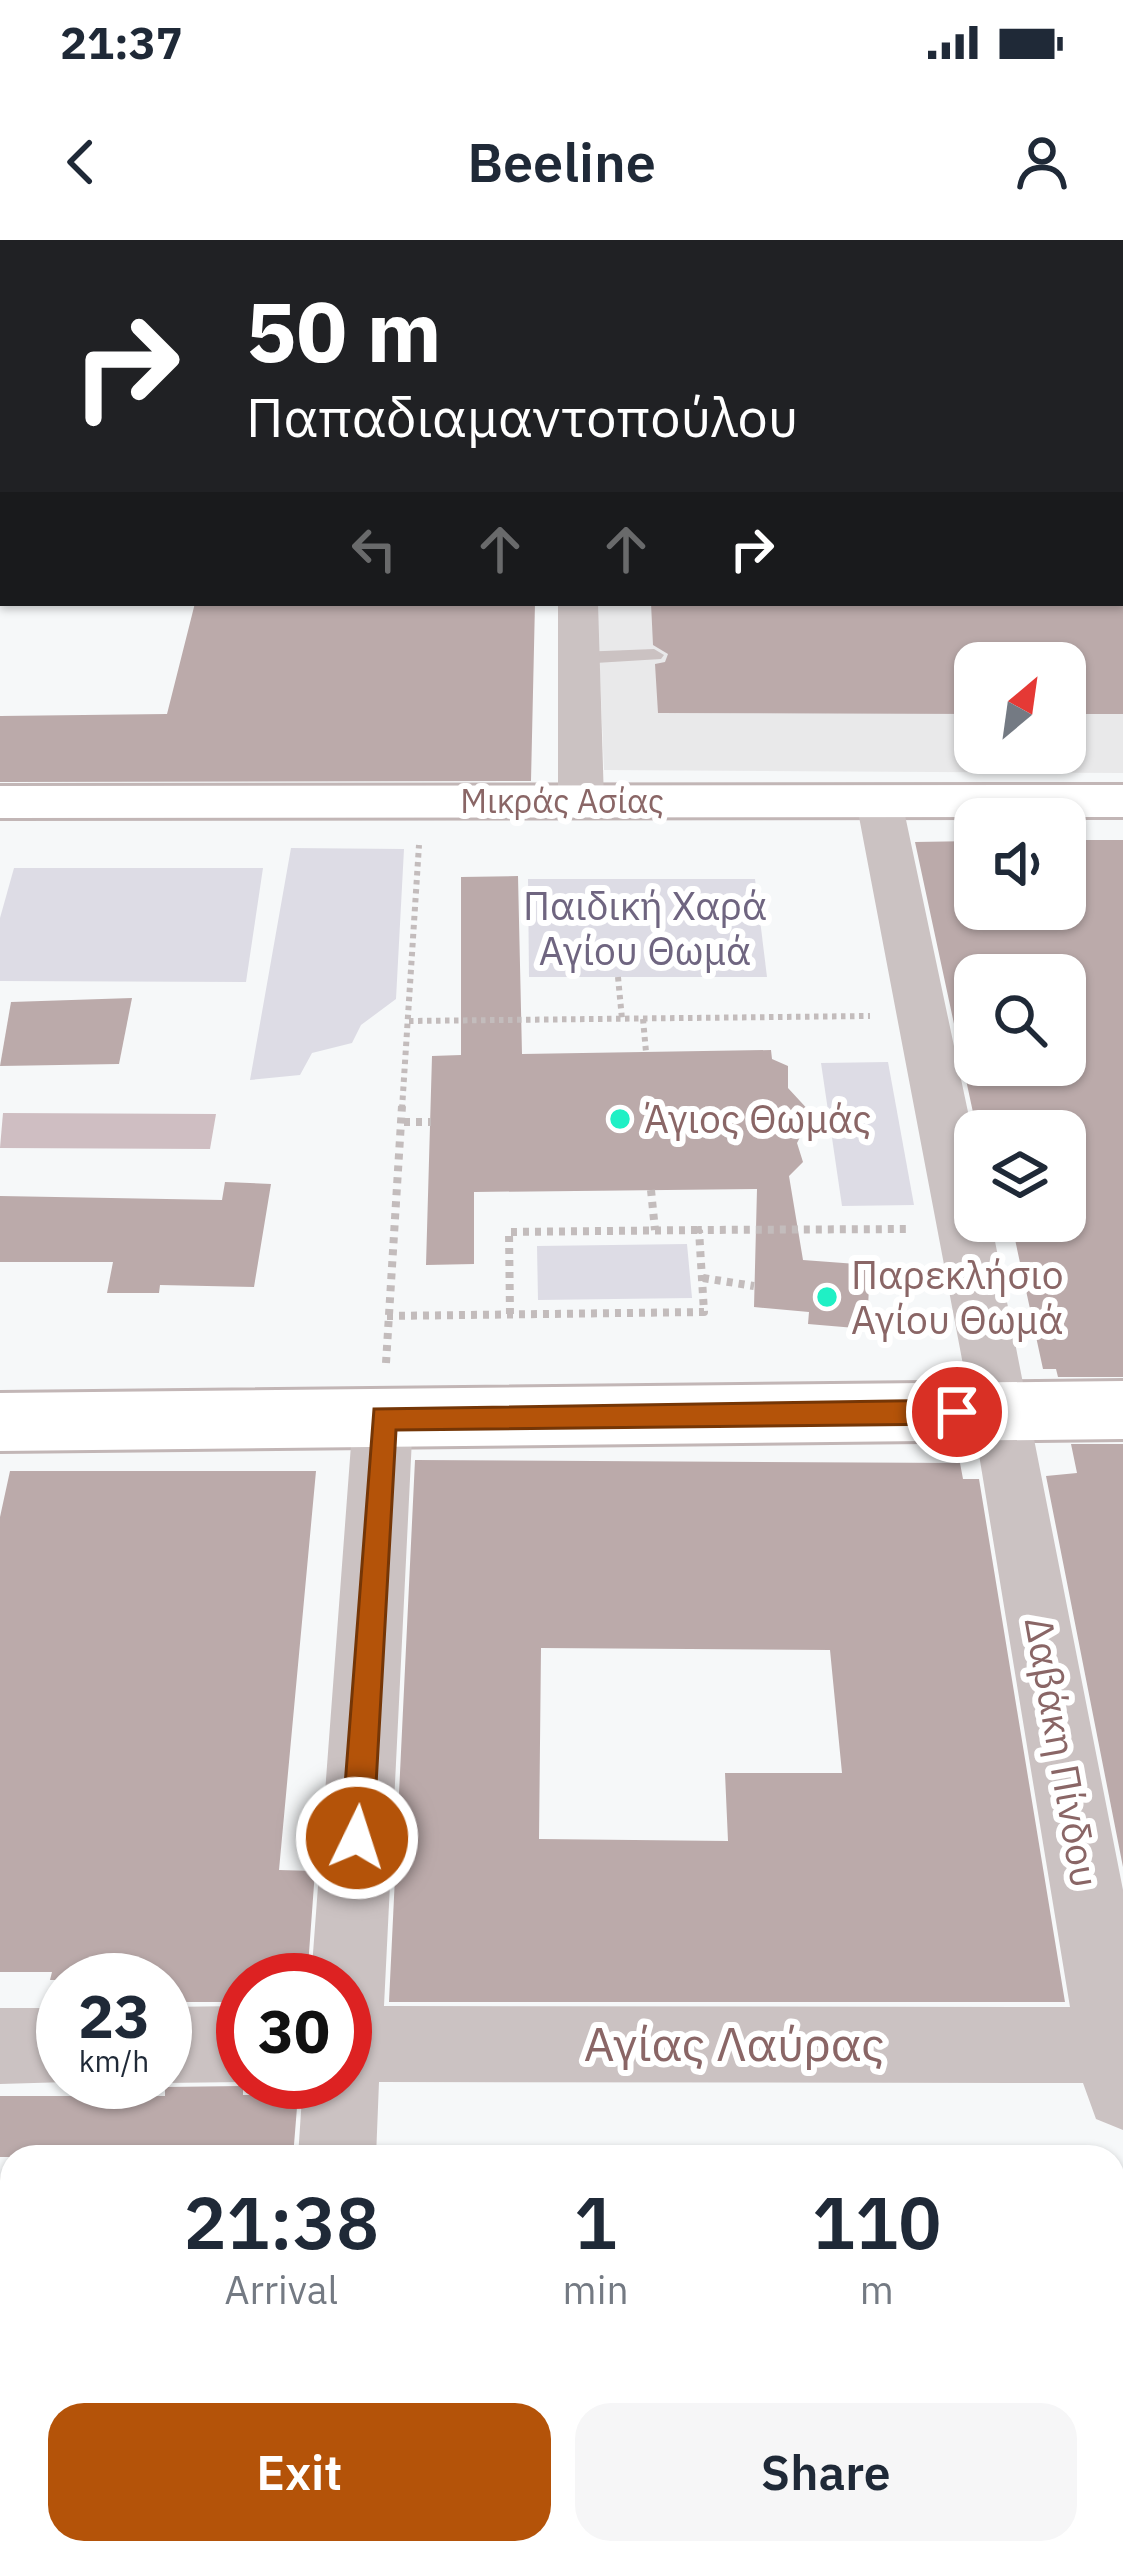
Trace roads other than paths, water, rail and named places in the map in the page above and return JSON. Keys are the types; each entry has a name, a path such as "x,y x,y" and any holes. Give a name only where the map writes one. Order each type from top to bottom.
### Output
{"street":[{"path":"578,606 581,801"},
{"name":"Δαβάκη Πίνδου","path":"879,801 1002,1412 1120,2061"},
{"name":"Μικράς Ασίας","path":"0,802 1123,801"},
{"path":"0,1422 1123,1411"},
{"path":"350,1953 383,1418"},
{"path":"0,2046 36,2045"},
{"name":"Αγίας Λαύρας","path":"372,2045 1120,2061"},
{"path":"338,2145 340,2109"}],"lane":[{"path":"579,658 654,655"}],"place":[{"name":"Άγιος Θωμάς","path":"620,1119"},
{"name":"Παρεκλήσιο Αγίου Θωμά","path":"827,1297"}],"park label":[{"name":"Παιδική Χαρά Αγίου Θωμά","path":"645,928"}]}
